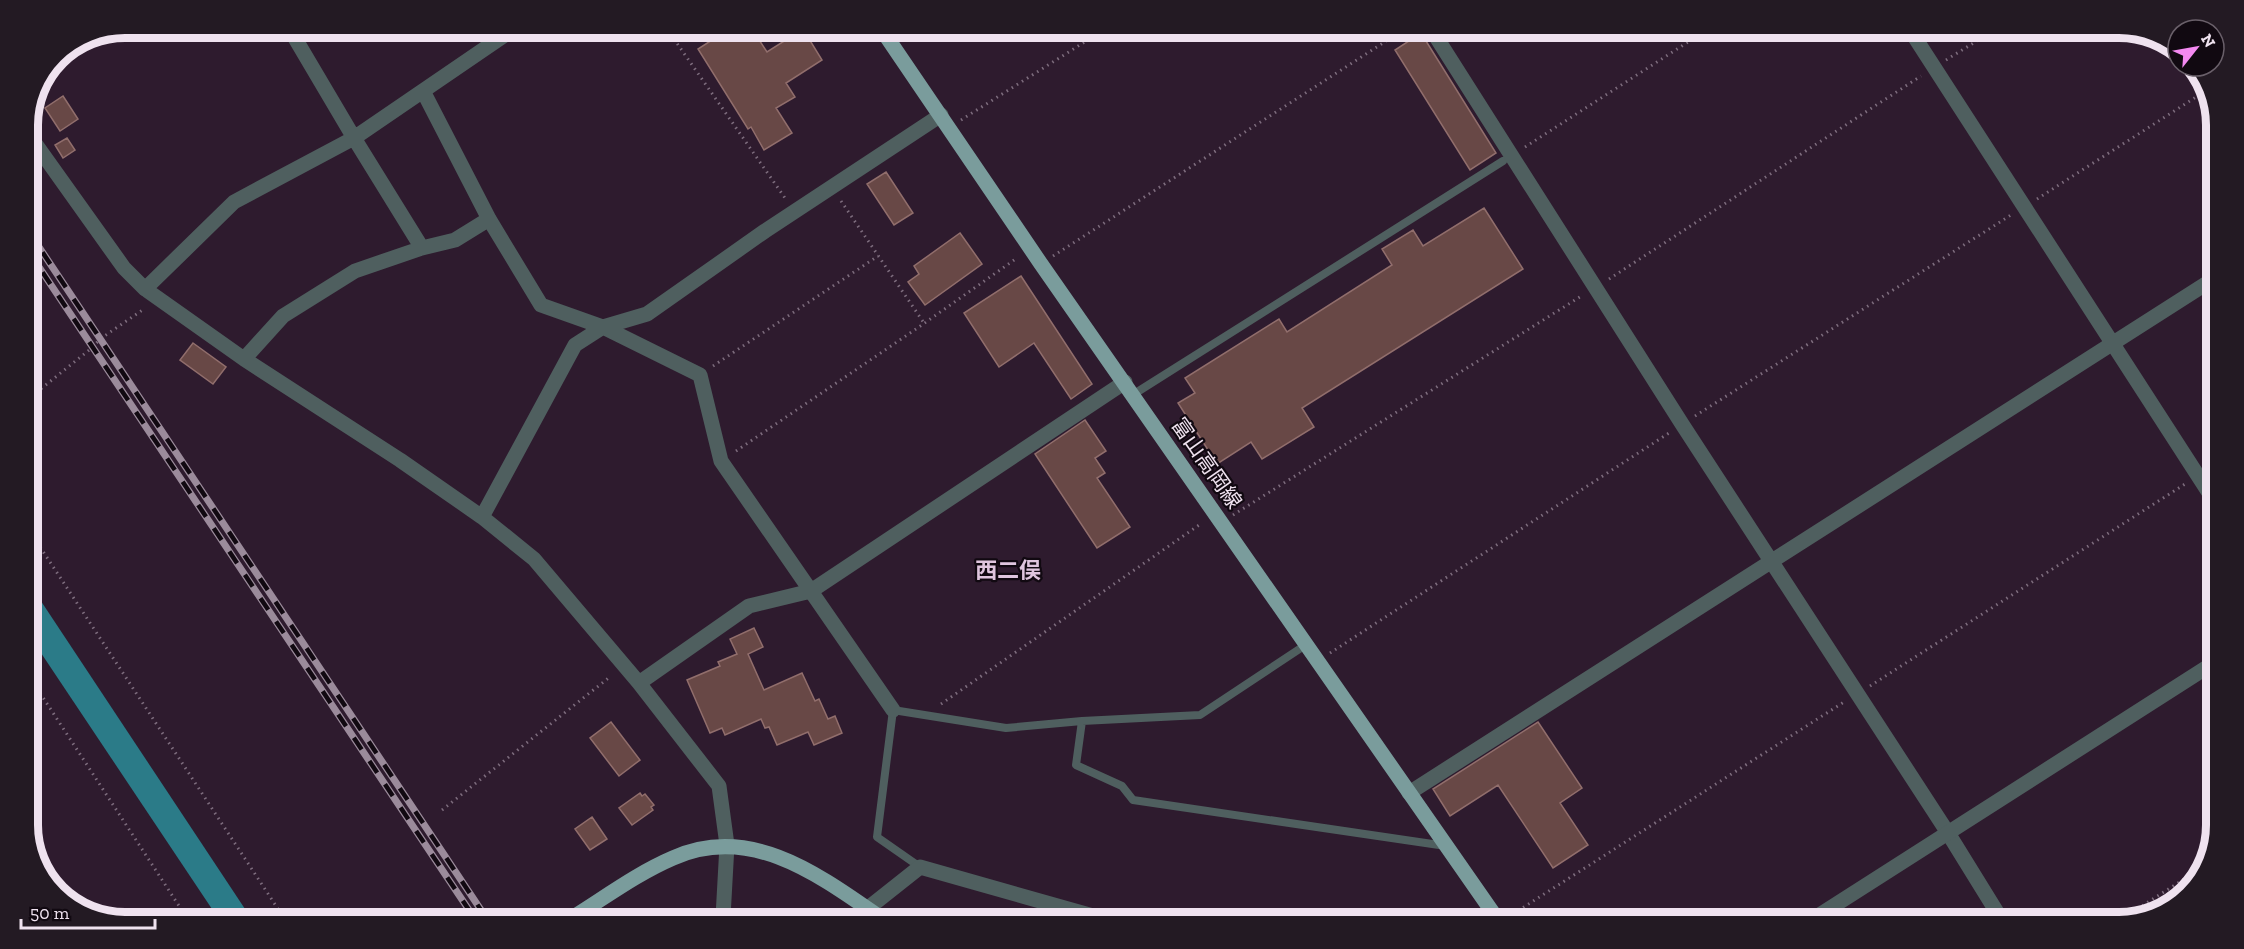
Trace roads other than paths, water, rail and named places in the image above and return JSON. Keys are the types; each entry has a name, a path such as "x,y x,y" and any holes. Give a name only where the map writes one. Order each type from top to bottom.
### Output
{"main road":[{"name":"富山高岡線","path":"888,38 1041,264 1492,912"},
{"path":"581,912 634,878 673,857 697,849 727,845 754,848 776,855 815,875 871,912"}],"street":[{"path":"295,38 422,248"},
{"path":"145,289 234,202 354,138 500,38"},
{"path":"1436,38 1507,158 1948,833 1997,912"},
{"path":"1915,38 2206,488"},
{"path":"423,91 489,219 541,305 603,327 700,375 721,461 893,710"},
{"path":"482,517 575,345 603,327 647,314 832,187 945,121"},
{"path":"38,147 124,268 145,289 244,359 400,459 482,517 534,559 639,682 719,786 727,845 723,912"},
{"path":"244,359 283,316 355,271 422,248 455,240 489,219"},
{"path":"1409,793 2206,284"},
{"path":"639,682 749,606 811,591 1129,388"},
{"path":"1824,912 2206,668"},
{"path":"867,909 920,867 1079,912"}],"lane":[{"path":"1129,388 1507,158"},
{"path":"920,867 877,837 893,710 1006,728 1082,721 1200,715 1306,644"},
{"path":"1082,721 1076,765 1122,786 1133,800 1446,846"}],"water":[{"path":"38,597 247,912 214,912 38,648"}],"railway":[{"path":"38,246 482,912"},
{"path":"38,265 470,912"}],"district":[{"name":"西二俣","path":"1008,570"}]}
